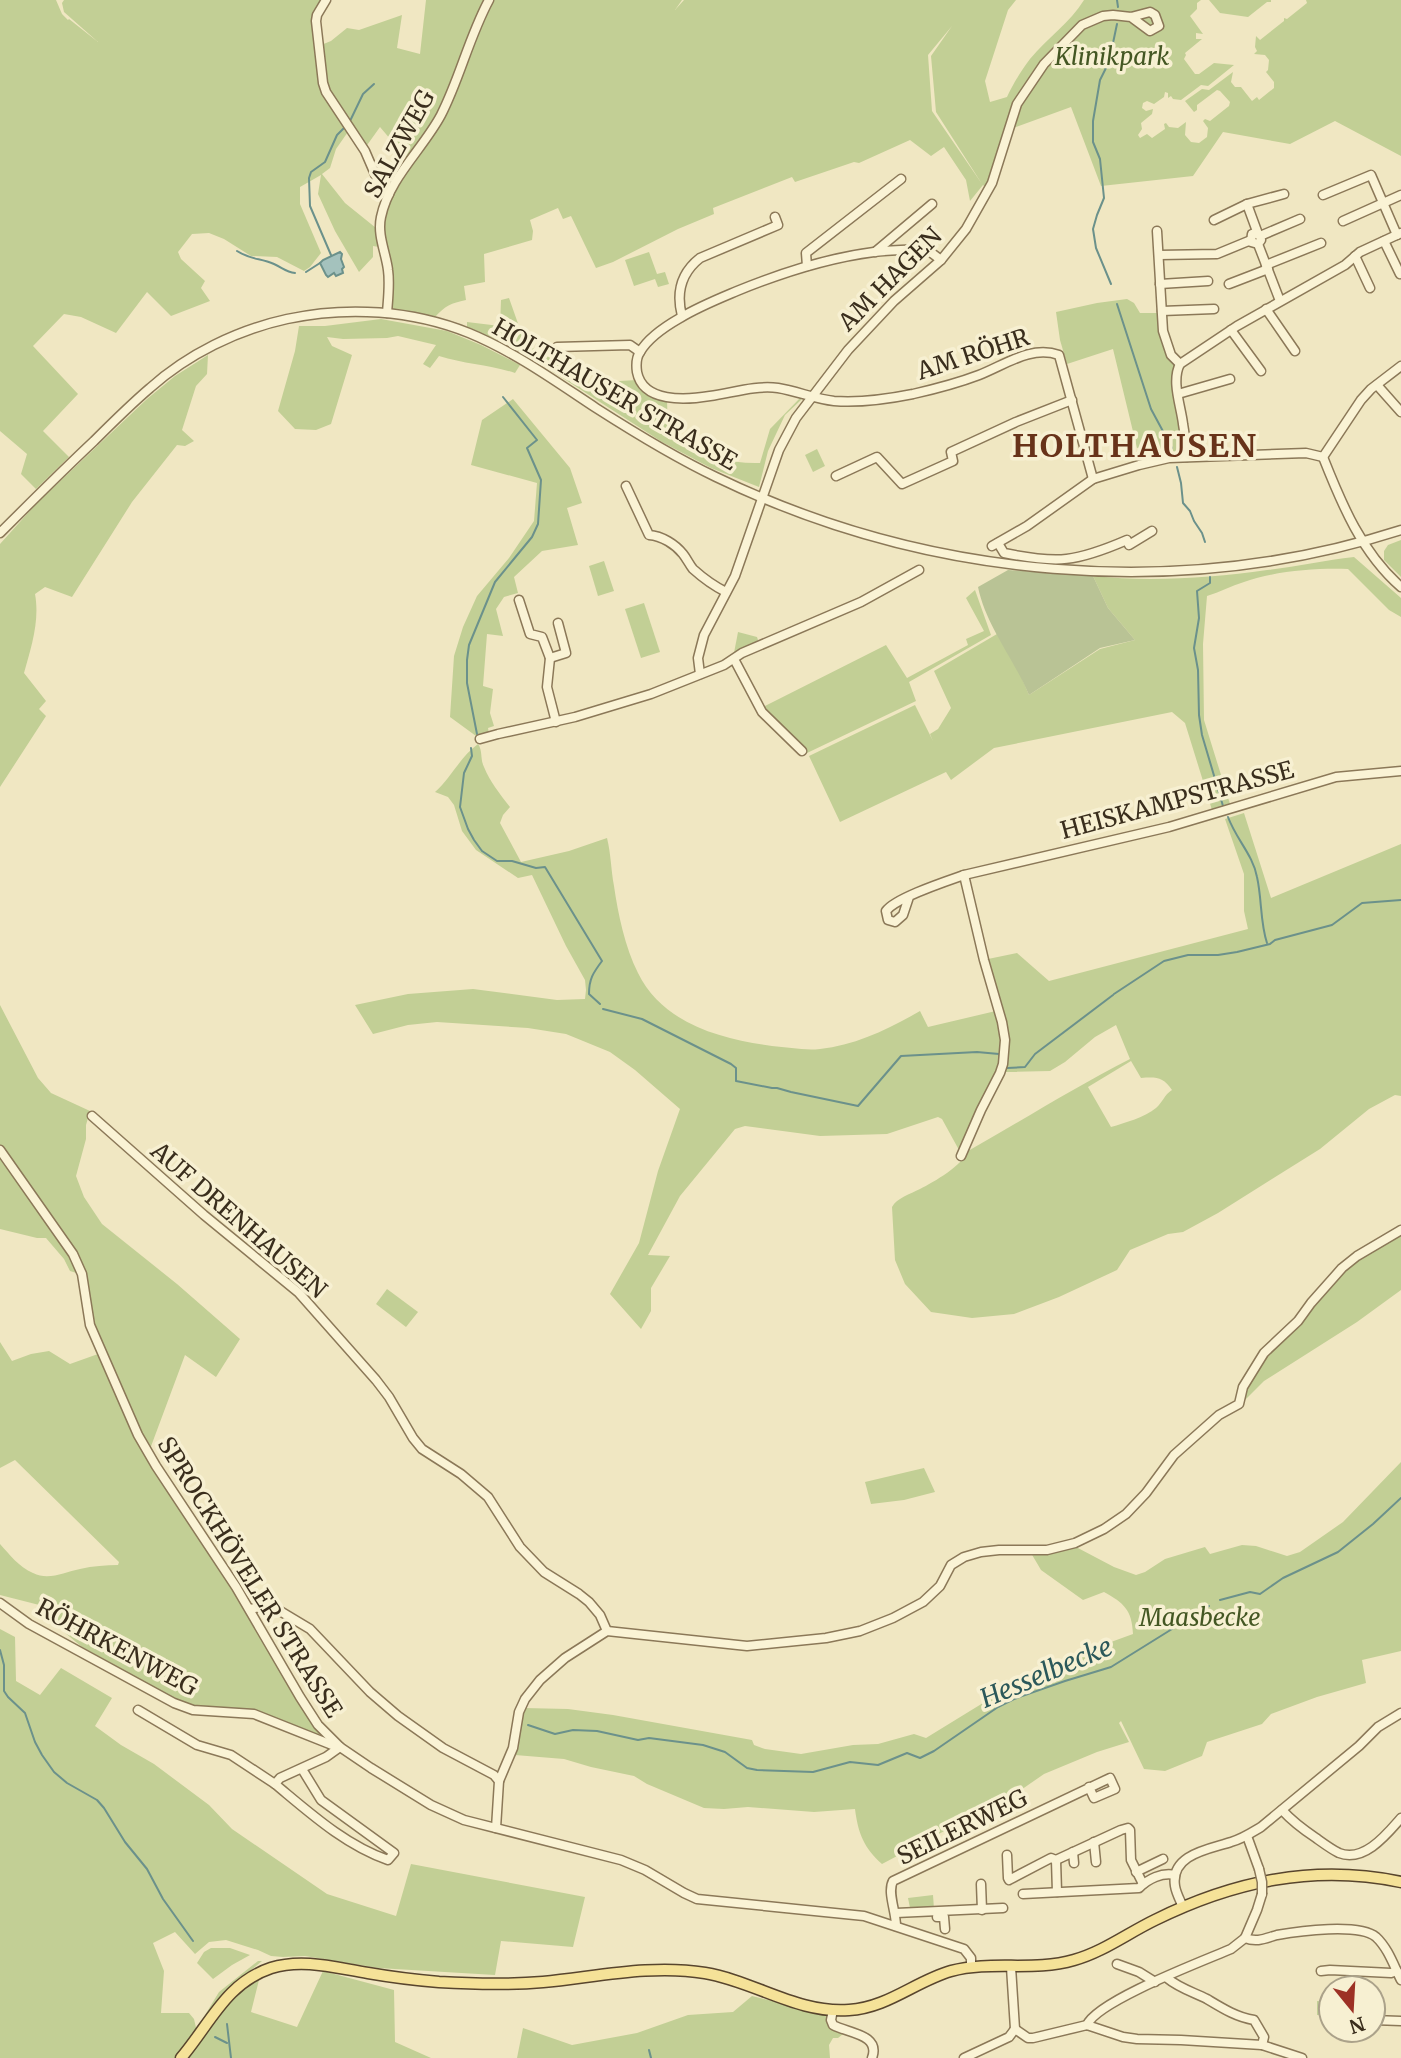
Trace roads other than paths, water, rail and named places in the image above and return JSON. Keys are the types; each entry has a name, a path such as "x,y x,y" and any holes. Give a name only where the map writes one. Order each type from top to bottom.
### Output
{"main road":[{"path":"181,2058 218,2007 238,1986 272,1968 304,1963 389,1976 484,1984 542,1982 654,1970 690,1971 725,1978 808,2007 848,2011 874,2006 948,1972 971,1967 1049,1966 1079,1959 1183,1907 1247,1884 1284,1877 1331,1874 1401,1882"}],"street":[{"path":"326,0 321,5 316,21 323,83 326,92 365,151 381,188 389,194"},
{"name":"SALZWEG","path":"387,313 388,268 382,248 380,218 389,194 440,116 468,44 489,0"},
{"name":"AM HAGEN","path":"700,674 698,658 704,635 735,576 787,431 848,350 894,301 941,260 966,229 992,183 1017,104 1044,64 1082,25 1103,16 1132,17"},
{"path":"1187,457 1176,384 1180,364 1266,309 1345,265 1360,252 1399,234 1371,175 1323,195"},
{"path":"807,266 806,253 901,179"},
{"path":"1214,220 1247,204 1284,194"},
{"path":"1343,221 1401,195"},
{"path":"875,252 932,204"},
{"path":"1247,204 1280,301"},
{"path":"682,316 678,302 679,293 686,272 692,264 700,258 778,225 775,217"},
{"path":"1159,255 1217,254 1300,219"},
{"path":"1157,231 1166,344 1171,355 1180,364"},
{"path":"1384,241 1400,274"},
{"path":"1229,284 1321,243"},
{"path":"813,396 777,388 757,388 702,397 665,397 654,394 645,387 638,379 635,365 640,352 653,338 682,316 763,280 807,266 875,252 922,249 941,260"},
{"path":"1356,256 1370,288"},
{"path":"1160,284 1208,281"},
{"path":"1162,311 1214,309"},
{"path":"1266,309 1296,351"},
{"name":"HOLTHAUSER STRASSE","path":"0,533 151,387 200,352 236,335 292,318 328,313 387,313 466,332 536,369 660,448 761,498 900,544 974,559 1064,570 1200,570 1277,560 1364,542 1401,530"},
{"path":"1231,330 1261,371"},
{"path":"557,347 630,345 640,352"},
{"name":"AM RÖHR","path":"813,396 836,401 867,401 912,394 980,375 1035,352 1048,351 1059,355 1093,480"},
{"path":"1323,457 1361,400 1401,366"},
{"path":"1178,394 1230,379"},
{"path":"1377,385 1401,412"},
{"path":"836,476 877,457 902,484 953,461 951,452 1072,400"},
{"path":"1152,531 1129,545 1127,540 1095,554 1060,561 1031,559 1004,553 995,545 1093,480 1139,465 1187,457 1306,453 1323,457"},
{"path":"1323,457 1348,517 1375,561 1401,587"},
{"path":"626,486 649,535 669,542 683,553 691,567 726,592"},
{"path":"480,739 556,722 651,694 861,603 919,570"},
{"path":"519,600 530,634 542,637 550,658 547,687 556,722"},
{"path":"550,658 566,653 558,623"},
{"path":"734,659 762,712 802,751"},
{"name":"HEISKAMPSTRASSE","path":"909,897 964,874 1169,827 1336,777 1401,771"},
{"path":"961,1156 1000,1073 1005,1040 964,874"},
{"name":"AUF DRENHAUSEN","path":"92,1116 204,1215 299,1293 376,1380 422,1449 461,1474 488,1497 520,1547 544,1572 589,1602 600,1615 607,1631"},
{"name":"SPROCKHÖVELER STRASSE","path":"0,1150 73,1254 82,1274 90,1325 138,1435 250,1609 300,1698 318,1725 340,1747 431,1805 464,1820 621,1860 697,1899 864,1916 964,1949 971,1958 971,1967"},
{"path":"496,1828 499,1781 513,1748 517,1719 525,1699 540,1680 565,1658 607,1631 747,1646 826,1638 860,1631 923,1602 940,1586 951,1565 964,1557 999,1550 1047,1550 1075,1543 1104,1529 1126,1514 1146,1493 1174,1455 1219,1415 1239,1404 1243,1387 1264,1353 1298,1321 1342,1268 1401,1230"},
{"name":"RÖHRKENWEG","path":"0,1603 29,1624 174,1703 193,1710 254,1714 340,1747"},
{"path":"250,1609 270,1605 310,1629 370,1692 397,1716 443,1748 494,1774 499,1781"},
{"path":"138,1710 197,1745 231,1755 275,1784 311,1814 359,1847 388,1860 394,1853 321,1800 302,1769"},
{"path":"1183,1907 1175,1886 1175,1875 1188,1857 1247,1836 1266,1824 1378,1727 1401,1713"},
{"path":"275,1784 280,1778 326,1757 340,1747"},
{"name":"SEILERWEG","path":"896,1926 896,1913 889,1889 893,1881 1089,1787"},
{"path":"1282,1810 1291,1820 1329,1847 1341,1854 1352,1855 1363,1852 1401,1818"},
{"path":"1007,1855 1010,1880 1051,1858 1056,1860 1128,1828 1132,1860 1141,1886"},
{"path":"1087,2025 1090,2018 1127,1994 1231,1949 1245,1938 1262,1894 1259,1869 1247,1836"},
{"path":"1094,1842 1096,1862"},
{"path":"1073,1852 1074,1863"},
{"path":"1136,1872 1163,1859"},
{"path":"1056,1860 1057,1892"},
{"path":"1023,1894 1141,1886 1163,1874 1175,1875"},
{"path":"981,1884 982,1910"},
{"path":"896,1913 1003,1908"},
{"path":"896,1913 912,1918 944,1917 945,1929"},
{"path":"1245,1938 1253,1941 1290,1934 1362,1931 1372,1934 1385,1947 1401,1980"},
{"path":"1117,1964 1139,1972 1155,1982"},
{"path":"964,2058 1009,2037 1015,2029 1011,1967"},
{"path":"1321,1971 1397,1971"},
{"path":"1167,1978 1176,1986 1205,1998 1224,2010 1254,2020 1264,2038 1262,2045"},
{"path":"833,2011 833,2025 868,2038 874,2048 872,2058"},
{"path":"1015,2029 1028,2038 1087,2025 1137,2039 1262,2045 1302,2058"}],"water":[{"path":"340,252 343,273 336,276 334,273 328,277 320,263"}],"waterway":[{"name":"Maasbecke","path":"1117,0 1118,7"},
{"name":"Maasbecke","path":"1111,284 1096,248 1093,229 1104,198 1100,159 1093,142 1093,121 1100,80 1109,62 1117,24"},
{"path":"350,121 363,94 374,84"},
{"path":"331,255 310,206 309,178 311,172 325,162 337,135 345,127"},
{"path":"237,251 295,273"},
{"path":"306,272 320,263"},
{"name":"Maasbecke","path":"1117,304 1151,409 1172,448"},
{"path":"477,734 467,683 469,645 495,582 532,537 538,524 541,480 527,448 537,440 503,397"},
{"name":"Maasbecke","path":"1177,467 1183,503 1190,511 1205,542"},
{"name":"Maasbecke","path":"1210,577 1210,583 1197,591 1199,618 1194,648 1202,735 1223,806"},
{"path":"471,748 472,756 464,773 460,807 468,829 482,851 497,861 512,861 536,868 545,867 602,961 592,976 589,989 589,994 600,1004"},
{"name":"Maasbecke","path":"1228,817 1255,869 1267,943"},
{"path":"1114,994 1164,961 1188,955 1237,952 1270,944 1275,940 1332,925 1362,903 1401,900"},
{"path":"1007,1068 1025,1067 1035,1054 1113,995"},
{"path":"603,1009 642,1019 731,1064 736,1068 736,1081 858,1106 901,1056 977,1052 999,1054 1000,1058"},
{"name":"Hesselbecke","path":"1220,1600 1250,1592 1260,1594 1283,1578 1338,1552 1401,1498"},
{"name":"Hesselbecke","path":"528,1725 555,1734 573,1730 597,1731 638,1740 649,1738 703,1745 725,1752 747,1768 757,1770 813,1772 850,1762 878,1765 907,1753 920,1758 998,1707 1014,1699 1111,1667 1209,1606"},
{"path":"0,1650 4,1665 4,1691 25,1713 42,1755 54,1772 67,1783 97,1800 104,1808 193,1941"},
{"path":"227,2024 231,2058"},
{"path":"215,2037 227,2043"},
{"path":"649,2050 651,2058"}],"district":[{"name":"HOLTHAUSEN","path":"1135,446"}],"park label":[{"name":"Klinikpark","path":"1112,56"}]}
